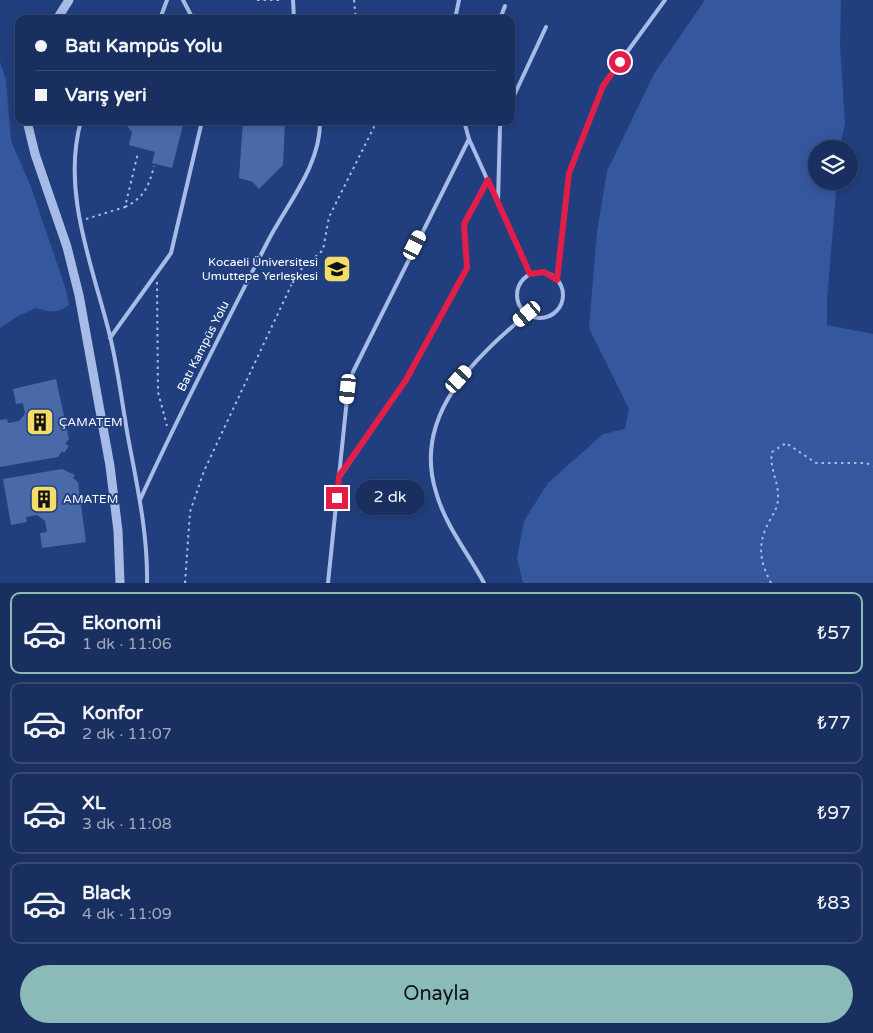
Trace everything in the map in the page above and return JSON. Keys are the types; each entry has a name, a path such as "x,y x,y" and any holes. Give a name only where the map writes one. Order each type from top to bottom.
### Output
{"street":[{"path":"60,15 69,0"},
{"path":"28,125 35,154 66,247 79,295 110,466 120,544 120,583"}],"lane":[{"path":"164,13 167,0"},
{"path":"183,0 191,15"},
{"path":"294,0 294,15"},
{"path":"457,15 459,0"},
{"path":"557,280 544,272 530,274 524,278 517,291 519,306 527,314 537,318 545,317 558,309 563,294 557,280 569,173 603,86 665,0"},
{"path":"502,15 506,6"},
{"path":"515,93 546,27"},
{"path":"80,125 76,138 75,196 110,338 140,500 148,562 147,583"},
{"path":"110,338 171,253 201,125"},
{"name":"Batı Kampüs Yolu","path":"140,500 197,381 269,239 316,155 320,125"},
{"path":"466,125 469,139 530,274"},
{"path":"498,204 501,125"},
{"path":"328,583 348,389 353,372 469,139"},
{"path":"339,476 406,380 467,268 464,224 488,180"},
{"path":"484,583 446,516 435,491 433,444 441,413 459,379 499,338 527,314"}],"path":[{"path":"257,0 278,0"},
{"path":"354,0 356,15"},
{"path":"185,583 190,512 204,471 297,272 323,250 329,217 374,125"},
{"path":"125,207 138,153"},
{"path":"81,221 137,202 148,188 154,166"},
{"path":"157,273 158,392 168,429"},
{"path":"771,583 763,567 760,554 762,534 777,507 779,496 771,460 772,452 786,443 816,463 866,463 873,466"}],"shaded area":[{"path":"705,0 841,0 840,45 845,124 841,140 808,140 808,190 836,190 827,299 827,325 873,334 873,583 523,583 517,558 524,521 548,483 603,434 625,429 629,409 589,328 597,232 607,171 654,74"},
{"path":"0,62 6,80 11,141 31,187 66,290 69,305 61,310 53,311 36,308 18,316 0,328"}],"building":[{"path":"126,125 183,125 172,168 152,163 155,152 129,145 132,132"},
{"path":"243,125 285,125 283,165 259,189 253,182 239,178"},
{"name":"ÇAMATEM","path":"56,379 69,439 65,444 69,446 58,457 0,467 0,420 7,419 8,423 19,421 25,414 23,403 16,404 13,389"},
{"name":"AMATEM","path":"62,469 75,475 73,478 78,482 86,542 42,548 40,533 47,532 45,521 37,515 26,517 27,522 11,525 3,479"}],"place":[{"name":"Kocaeli Üniversitesi Umuttepe Yerleşkesi","path":"337,269"},
{"name":"ÇAMATEM","path":"40,422"},
{"name":"AMATEM","path":"44,499"}],"route":[{"path":"337,498 339,476 406,380 467,268 464,224 488,180 530,274 544,272 557,280 569,173 603,86 620,62"}]}
